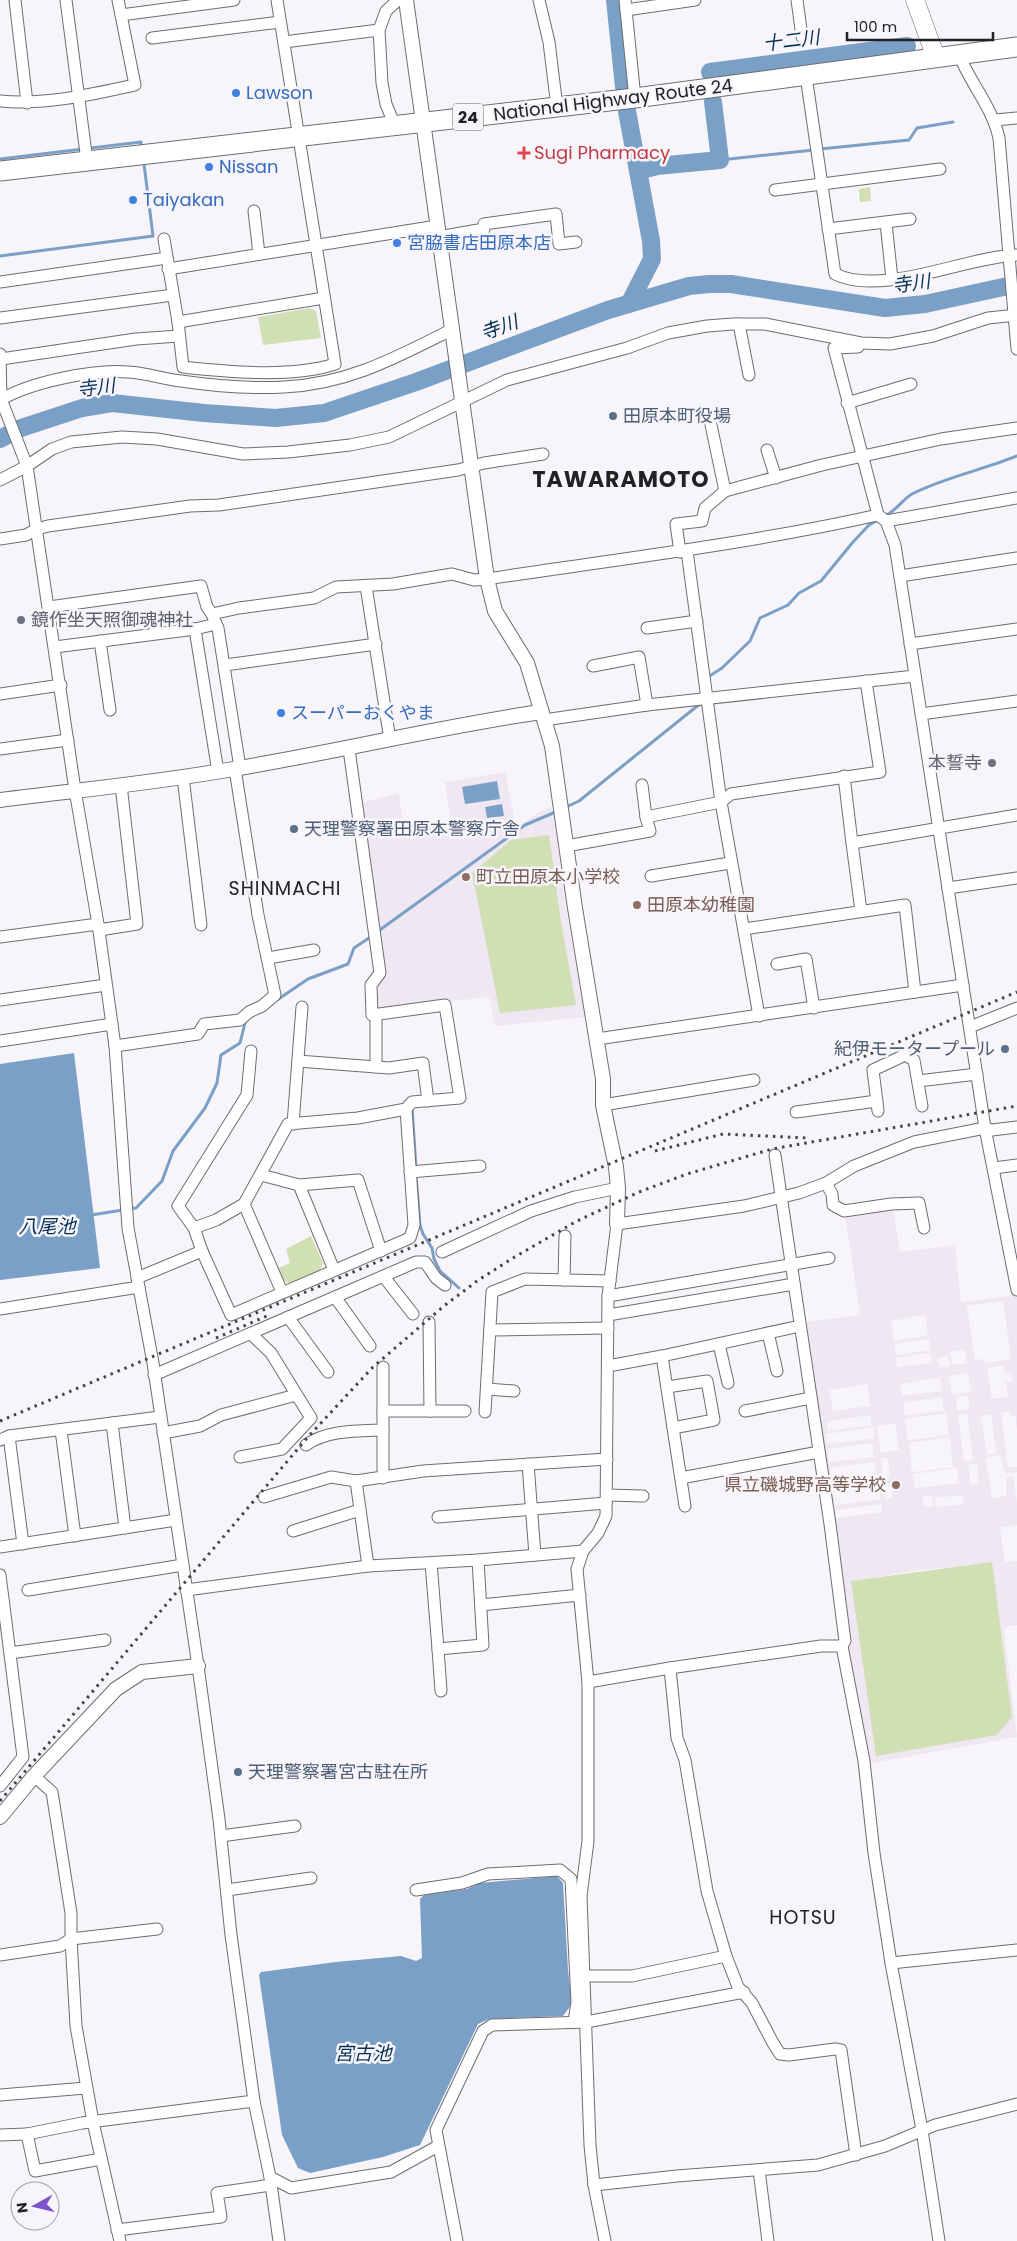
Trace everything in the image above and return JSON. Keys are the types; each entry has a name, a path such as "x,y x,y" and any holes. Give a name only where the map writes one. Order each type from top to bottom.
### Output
{"highway":[{"name":"National Highway Route 24","path":"0,171 636,98 1017,47"}],"main road":[{"path":"915,0 936,58"}],"street":[{"path":"15,0 27,103"},
{"path":"66,0 87,161"},
{"path":"0,101 27,103 78,97 135,85 118,0"},
{"path":"121,15 234,0"},
{"path":"164,239 178,322 183,367 255,373 322,368 335,364 277,0"},
{"path":"395,126 386,104 382,83 379,30 386,11 398,0"},
{"path":"406,0 486,579 495,611 527,663 552,746 603,1079 603,1106 616,1167 618,1188 608,1296 606,1516 598,1533 583,1551 576,1569 588,1682 588,1841 581,1896 590,2146 594,2185 605,2241"},
{"path":"539,0 549,42 558,107"},
{"path":"636,98 626,5 695,0"},
{"path":"797,0 802,37"},
{"path":"152,38 280,22"},
{"path":"284,42 379,30"},
{"path":"959,55 995,120 999,138 1011,256 1017,349"},
{"path":"806,76 835,274 843,278 862,281 912,277 961,264 1011,256"},
{"path":"995,120 1017,118"},
{"path":"775,190 940,169"},
{"path":"254,211 260,254"},
{"path":"0,282 260,254 316,245 438,231 484,229 484,224 556,214 559,244 576,242"},
{"path":"828,229 886,223 910,218"},
{"path":"886,223 892,279"},
{"path":"0,318 173,295"},
{"path":"178,322 324,298"},
{"path":"0,480 52,449 72,442 122,437 157,439 243,454 288,452 350,445 389,437 461,400 507,380 543,368 627,348 668,333 707,326 765,324 862,343 890,344 933,336 988,318 1015,314"},
{"path":"739,324 749,375"},
{"path":"1,401 34,385 105,371 130,372 180,381 238,387 285,387 336,380 369,370 452,332"},
{"path":"1,359 136,339 179,336"},
{"path":"862,343 860,347 834,348 862,456 882,518 895,545 985,1128 1017,1290"},
{"path":"0,354 1,401 26,464 61,686 75,790 98,927 112,1024 128,1228 154,1375 183,1565 221,1836 231,1935 254,2101 270,2181 279,2241"},
{"path":"847,403 911,384"},
{"path":"711,425 725,491"},
{"path":"759,1016 720,802 704,699 697,621 684,551 676,524 702,522 705,508 725,491 862,456 941,439 1017,428"},
{"path":"767,450 776,478"},
{"path":"0,539 26,535 37,529 146,511 219,505 471,467 484,463 543,454"},
{"path":"55,647 195,629 239,608 314,598 336,587 394,584 452,574 474,580 486,579 684,551 1017,498"},
{"path":"900,576 1017,558"},
{"path":"48,607 201,586 207,607 218,628 258,915 275,995 240,1020 204,1024 198,1034 114,1046"},
{"path":"366,586 390,740"},
{"path":"647,628 697,621"},
{"path":"195,629 218,772"},
{"path":"910,644 1017,629"},
{"path":"100,641 110,710"},
{"path":"224,665 376,644"},
{"path":"594,666 639,657 647,705"},
{"path":"0,800 218,772 349,749 445,727 915,676"},
{"path":"646,816 720,802 731,794 880,772 866,681"},
{"path":"0,694 61,686"},
{"path":"921,714 1017,700"},
{"path":"0,749 68,740"},
{"path":"194,1228 216,1220 244,1204 288,1124 358,1118 406,1109 412,1102 460,1098 445,1005 372,1015 371,986 380,973 349,749"},
{"path":"844,776 861,911"},
{"path":"183,777 201,925"},
{"path":"0,937 137,924 121,785"},
{"path":"566,846 650,831 642,785"},
{"path":"852,843 1017,815"},
{"path":"651,876 730,862"},
{"path":"948,888 1017,878"},
{"path":"744,929 905,905 915,992"},
{"path":"268,958 314,950"},
{"path":"777,964 806,959 814,1008"},
{"path":"0,1000 106,985"},
{"path":"596,1039 963,985"},
{"path":"293,1124 302,1007"},
{"path":"970,1027 1017,1008"},
{"path":"376,1014 376,1067"},
{"path":"0,1041 112,1024"},
{"path":"251,1051 247,1095 178,1206 194,1228 202,1251 231,1315 410,1238 414,1225 414,1172 406,1109"},
{"path":"796,1112 877,1106 872,1070 905,1055 914,1060 922,1106"},
{"path":"298,1061 390,1068 423,1063 428,1101"},
{"path":"918,1081 977,1074"},
{"path":"603,1106 754,1080"},
{"path":"616,1224 744,1206 781,1198 826,1183 854,1166 914,1142 985,1128 992,1130 1017,1127"},
{"path":"775,1155 845,1641 842,1646 864,1761 874,1854 891,1963 922,2130 939,2241"},
{"path":"994,1168 1017,1165"},
{"path":"414,1172 480,1166"},
{"path":"261,1175 299,1185 358,1180 381,1251"},
{"path":"826,1183 832,1194 833,1205 844,1211 891,1204 919,1203 924,1228"},
{"path":"299,1185 334,1270"},
{"path":"442,1252 531,1211 575,1197 618,1188"},
{"path":"244,1204 282,1292"},
{"path":"564,1280 565,1236"},
{"path":"0,1309 138,1282 202,1251"},
{"path":"608,1296 829,1258"},
{"path":"154,1375 416,1262 425,1262 436,1278 445,1286"},
{"path":"384,1277 413,1314"},
{"path":"485,1412 492,1292 525,1279 610,1281"},
{"path":"608,1315 794,1284"},
{"path":"335,1297 370,1346"},
{"path":"288,1317 328,1372"},
{"path":"429,1322 430,1411"},
{"path":"608,1366 800,1326"},
{"path":"490,1330 608,1328"},
{"path":"768,1333 777,1371"},
{"path":"240,1457 282,1449 310,1418 271,1353 251,1334"},
{"path":"719,1344 728,1383"},
{"path":"662,1356 685,1506"},
{"path":"383,1367 383,1478"},
{"path":"667,1387 707,1381 714,1420 673,1428"},
{"path":"487,1389 514,1391"},
{"path":"162,1433 200,1426 221,1415 296,1395"},
{"path":"745,1411 811,1398"},
{"path":"383,1411 465,1411"},
{"path":"24,1544 5,1438 160,1417"},
{"path":"112,1423 125,1528"},
{"path":"61,1430 75,1536"},
{"path":"306,1446 316,1438 349,1432 383,1430"},
{"path":"681,1478 819,1452"},
{"path":"264,1497 331,1477 356,1481 424,1471 607,1459"},
{"path":"528,1464 535,1554"},
{"path":"356,1481 368,1566"},
{"path":"438,1517 531,1509 643,1496"},
{"path":"293,1531 360,1510"},
{"path":"0,1547 176,1520"},
{"path":"186,1590 368,1566 478,1560 583,1551"},
{"path":"438,1649 483,1645 478,1560"},
{"path":"432,1563 441,1691"},
{"path":"28,1590 183,1565"},
{"path":"0,1575 4,1638 10,1654 23,1757 0,1786"},
{"path":"481,1605 580,1595"},
{"path":"10,1654 105,1640"},
{"path":"588,1682 821,1646 842,1646"},
{"path":"0,1818 34,1776 116,1689 142,1672 198,1666"},
{"path":"670,1668 677,1738 685,1760 707,1891 726,1956 738,1988 744,1992 752,2003 780,2054 789,2055 840,2050 856,2155"},
{"path":"34,1776 52,1792 71,1913 70,1939 76,2026 100,2159 119,2235 221,2217 217,2193 270,2181 291,2188 391,2172 438,2146"},
{"path":"221,1836 295,1826"},
{"path":"416,1890 462,1883 488,1874 560,1870 571,1879 577,2002 574,2022"},
{"path":"227,1890 311,1878"},
{"path":"0,1955 60,1946 70,1939 102,1937 131,1931 157,1929"},
{"path":"891,1963 1017,1950"},
{"path":"584,1976 632,1976 726,1956"},
{"path":"457,2241 436,2130 483,2031 492,2025 586,2022 744,1992"},
{"path":"0,2095 86,2088"},
{"path":"0,2135 27,2134 93,2122 254,2101"},
{"path":"594,2185 677,2176 818,2165 856,2155 922,2130 980,2112 1017,2104"},
{"path":"27,2134 35,2171 100,2159"},
{"path":"759,2170 768,2241"}],"shaded area":[{"name":"町立田原本小学校","path":"505,772 516,827 539,812 552,807 568,920 585,1017 495,1026 489,997 377,1010 361,803 399,793 404,833 451,823 445,782"},
{"name":"県立磯城野高等学校","path":"893,1207 900,1252 955,1245 961,1302 1017,1295 1017,1430 1015,1415 1011,1416 1010,1411 1001,1413 1008,1467 1017,1467 1017,1472 1005,1473 1000,1455 986,1458 992,1498 1006,1496 1006,1477 1013,1476 1017,1503 1017,1525 1000,1528 1005,1562 1017,1561 1017,1625 1008,1626 1004,1631 1017,1737 868,1764 847,1644 804,1325 806,1322 860,1315 845,1214","holes":["1003,1301 1011,1359 984,1363 983,1359 975,1360 967,1306","925,1315 928,1335 894,1341 891,1321","929,1339 930,1350 896,1355 894,1344","965,1350 967,1363 952,1365 950,1352","931,1353 932,1363 897,1367 896,1358","948,1356 950,1366 940,1367 938,1358","1003,1366 1005,1373 1011,1373 1012,1381 1006,1382 1008,1397 992,1399 987,1368","968,1373 971,1392 952,1395 949,1376","940,1377 942,1391 902,1396 901,1384","867,1384 870,1406 833,1411 829,1390","968,1396 970,1409 957,1411 956,1397","942,1397 944,1411 905,1415 903,1403","946,1413 949,1435 908,1440 905,1419","967,1413 973,1460 964,1461 958,1415","991,1414 996,1453 987,1455 981,1416","870,1415 872,1425 828,1431 827,1422","895,1423 899,1450 881,1453 877,1426","873,1427 874,1438 827,1444 826,1434","950,1437 953,1467 912,1472 909,1443","872,1443 874,1457 829,1462 828,1449","881,1458 888,1458 890,1475 883,1476","875,1462 876,1476 832,1482 831,1468","977,1464 979,1483 971,1484 968,1465","957,1468 959,1483 915,1488 913,1474","878,1483 881,1499 834,1505 832,1489","891,1486 893,1498 885,1499 883,1488","932,1495 934,1506 924,1507 922,1496","962,1495 963,1504 936,1507 935,1498","882,1504 882,1512 836,1518 836,1510","992,1563 851,1581 921,1570"]}],"green space":[{"path":"870,187 871,201 860,202 859,189"},
{"path":"310,308 316,311 321,338 263,345 258,317"},
{"path":"549,835 561,922 576,1005 500,1013 472,873 511,840"},
{"path":"311,1236 323,1263 320,1271 289,1283 283,1281 278,1268 290,1263 286,1249"},
{"path":"992,1562 1012,1717 997,1735 876,1756 851,1581"}],"water":[{"path":"497,781 500,799 465,804 462,787"},
{"path":"502,804 504,816 487,818 485,807"},
{"name":"八尾池","path":"74,1053 100,1268 0,1280 0,1064"},
{"name":"宮古池","path":"557,1876 563,1883 572,2004 563,2016 489,2019 478,2024 420,2145 383,2157 310,2173 298,2168 282,2135 259,1975 261,1972 401,1956 416,1961 422,1958 420,1899 424,1895 467,1889 480,1883"}],"waterway":[{"path":"615,0 624,87"},
{"name":"十二川","path":"710,72 907,46"},
{"name":"十二川","path":"638,171 657,166 720,160 713,102"},
{"path":"627,111 651,241 652,259 629,304"},
{"path":"820,149 909,140 917,128 953,122"},
{"path":"0,159 141,142 141,145"},
{"path":"720,160 814,150"},
{"path":"0,256 153,236 144,164"},
{"name":"寺川","path":"0,439 21,428 82,408 112,403 204,413 276,418 324,413 416,382 608,310 689,286 731,284 885,308 925,304 1017,284"},
{"path":"885,516 909,496 925,488 1017,456"},
{"path":"708,677 722,668 750,641 760,618 788,605 799,593 821,581 853,542 869,525 878,520"},
{"path":"566,807 579,801 701,703"},
{"path":"377,932 525,825 558,811"},
{"path":"277,1000 308,979 348,964 354,948 372,936"},
{"path":"91,1215 136,1208 162,1181 173,1151 205,1108 217,1083 221,1055 240,1043 246,1019"},
{"path":"412,1107 416,1168"},
{"path":"416,1175 420,1225 423,1234 432,1248 434,1259 440,1271 459,1288"}],"railway":[{"path":"0,1421 1017,992"},
{"path":"0,1801 307,1438 373,1367 444,1306 477,1281 577,1221 639,1192 687,1174 772,1149 1017,1106"},
{"path":"655,1151 723,1134 808,1138"},
{"path":"216,1338 269,1315"}],"place":[{"name":"Lawson","path":"236,93"},
{"name":"Sugi Pharmacy","path":"524,153"},
{"name":"Nissan","path":"209,167"},
{"name":"Taiyakan","path":"133,200"},
{"name":"宮脇書店田原本店","path":"397,243"},
{"name":"田原本町役場","path":"613,416"},
{"name":"鏡作坐天照御魂神社","path":"21,620"},
{"name":"スーパーおくやま","path":"281,713"},
{"name":"本誓寺","path":"992,763"},
{"name":"天理警察署田原本警察庁舎","path":"294,829"},
{"name":"町立田原本小学校","path":"466,877"},
{"name":"田原本幼稚園","path":"637,905"},
{"name":"紀伊モータープール","path":"1005,1049"},
{"name":"県立磯城野高等学校","path":"896,1485"},
{"name":"天理警察署宮古駐在所","path":"238,1772"}],"district":[{"name":"TAWARAMOTO","path":"621,479"},
{"name":"SHINMACHI","path":"285,888"},
{"name":"HOTSU","path":"803,1917"}]}
